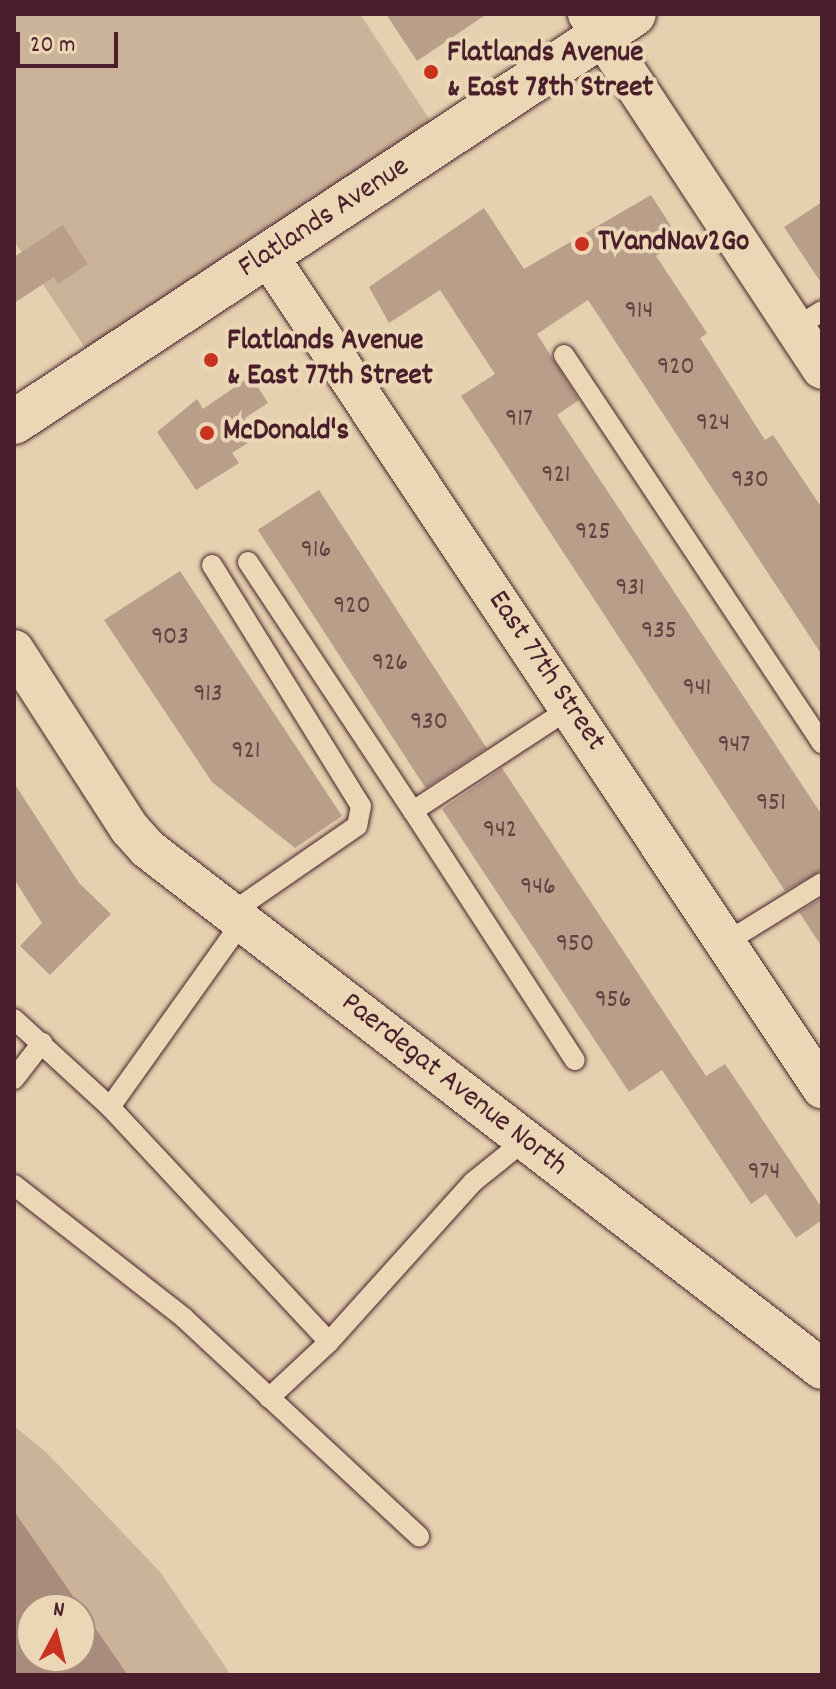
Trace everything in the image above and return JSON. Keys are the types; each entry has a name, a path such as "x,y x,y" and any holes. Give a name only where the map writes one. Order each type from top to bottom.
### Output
{"main road":[{"name":"Flatlands Avenue","path":"14,422 268,256 608,21"}],"street":[{"path":"608,21 809,320 822,369"},
{"name":"East 77th Street","path":"268,256 822,1088"},
{"name":"Paerdegat Avenue North","path":"14,650 102,786 148,849 822,1369"}],"lane":[{"path":"564,355 822,743"},
{"path":"248,562 575,1060"},
{"path":"110,1107 237,918 357,826 361,806 212,565"},
{"path":"413,811 569,709"},
{"path":"725,943 822,883"},
{"path":"14,1019 110,1107 329,1342"},
{"path":"14,1079 42,1043"},
{"path":"269,1398 329,1342 473,1182 524,1141"},
{"path":"14,1185 184,1318 419,1536"}],"shaded area":[{"path":"14,14 360,14 444,141 98,367 14,241"},
{"path":"14,1426 47,1453 160,1572 231,1675 128,1675 96,1629 96,1593 71,1593 14,1511"},
{"path":"14,1511 71,1593 16,1593 16,1673 96,1673 96,1629 128,1675 14,1675"}],"building":[{"path":"386,14 487,14 417,61"},
{"path":"651,195 680,240 656,256 707,333 700,338 765,440 773,435 822,508 822,655 588,300 537,334 579,400 557,415 822,815 822,870 785,891 461,396 495,374 440,290 389,323 369,287 484,208 524,269"},
{"path":"822,202 822,284 784,227"},
{"path":"63,225 88,264 58,284 54,277 14,303 14,257"},
{"name":"McDonald's","path":"251,376 268,403 245,418 257,437 232,453 239,463 196,490 157,432 197,399 203,409"},
{"path":"319,490 487,748 426,788 258,530"},
{"path":"180,571 342,816 295,848 212,782 104,620"},
{"path":"502,768 706,1076 725,1064 822,1208 822,1220 796,1238 766,1194 751,1204 662,1070 629,1092 442,809"},
{"path":"14,783 79,883 111,914 50,975 20,946 42,923 14,879"},
{"path":"822,898 822,947 799,912"}],"place":[{"name":"Flatlands Avenue & East 78th Street","path":"431,72"},
{"name":"TVandNav2Go","path":"582,244"},
{"name":"Flatlands Avenue & East 77th Street","path":"211,360"},
{"name":"McDonald's","path":"207,433"}]}
